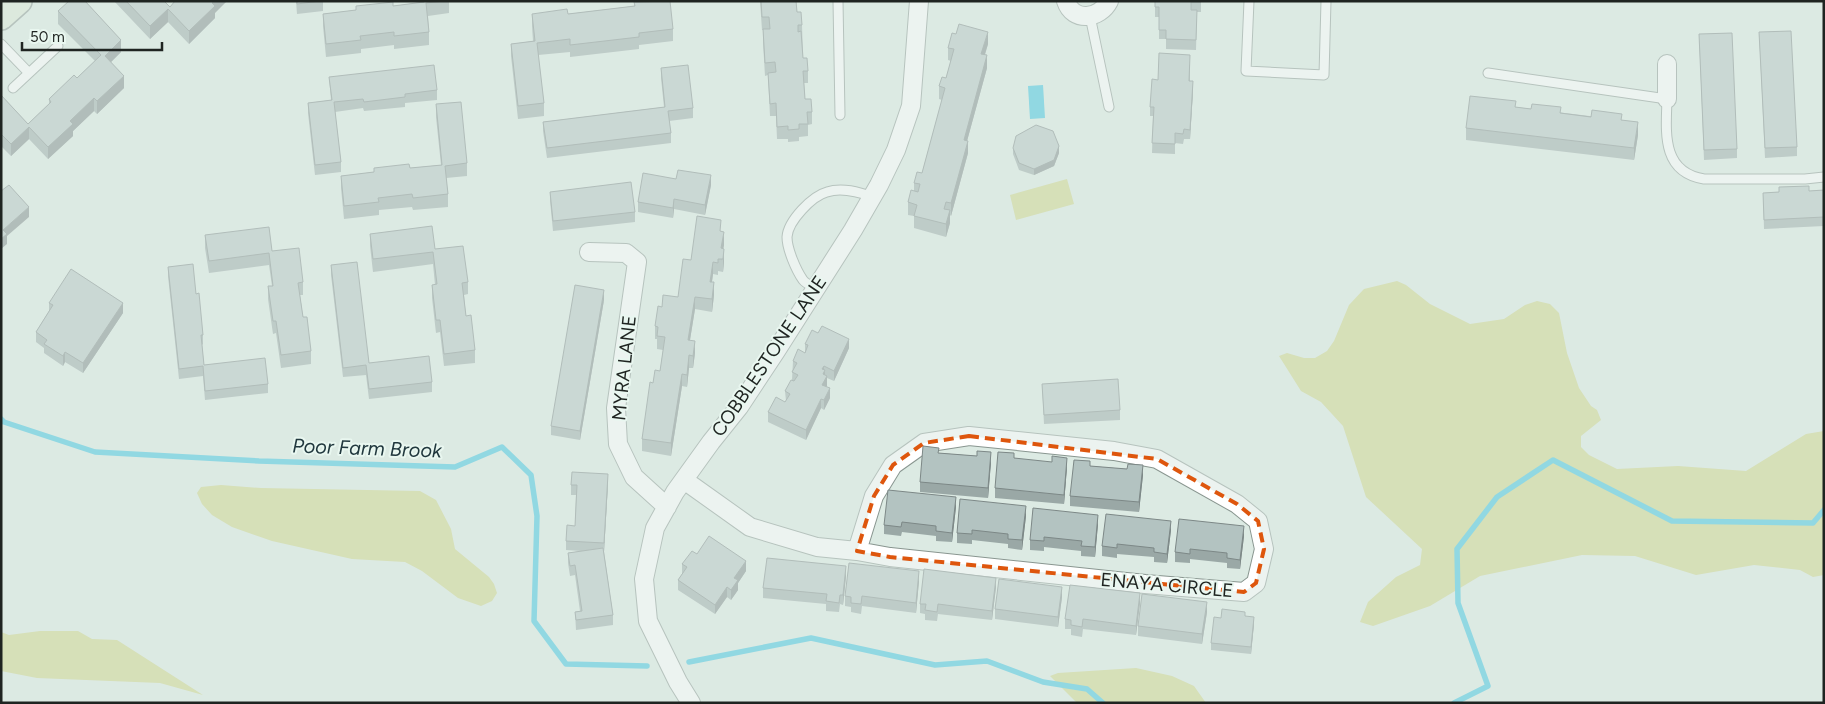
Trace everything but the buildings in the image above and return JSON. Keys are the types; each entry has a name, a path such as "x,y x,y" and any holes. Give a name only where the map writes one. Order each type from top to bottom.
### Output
{"main road":[{"path":"1,17 19,1"}],"street":[{"name":"COBBLESTONE LANE","path":"691,703 678,682 648,621 644,578 655,528 684,480 739,407 873,197 896,150 911,106 919,1"},
{"path":"1066,1 1074,13 1081,16 1100,13 1109,1"},
{"path":"1667,64 1667,99"},
{"name":"MYRA LANE","path":"589,252 626,253 636,262 616,408 618,444 634,477 667,507"},
{"name":"ENAYA CIRCLE","path":"684,480 750,527 817,547 899,558 1144,584 1244,592 1256,583 1264,549 1258,521 1237,504 1158,459 1114,451 969,436 924,443 893,465 874,496 857,551"}],"lane":[{"path":"838,1 840,115"},
{"path":"1249,1 1246,71 1324,75 1326,1"},
{"path":"1090,16 1108,107"},
{"path":"1,44 29,73"},
{"path":"13,88 58,46"},
{"path":"1488,73 1667,99 1667,136 1671,154 1680,168 1692,176 1704,179 1805,179 1824,177"},
{"path":"816,288 804,282 790,252 787,235 799,211 810,201 827,192 853,190 873,197"}],"highlighted area":[{"path":"969,436 1157,459 1237,504 1258,521 1264,549 1256,583 1244,592 890,557 857,551 874,496 893,465 924,443"}],"green space":[{"path":"1067,179 1074,204 1016,220 1010,195"},
{"path":"1397,281 1406,285 1430,304 1470,324 1504,319 1525,305 1537,301 1550,304 1559,313 1567,353 1579,388 1591,406 1597,410 1601,420 1581,436 1581,447 1589,455 1617,469 1678,466 1746,471 1806,434 1824,431 1824,575 1813,577 1800,570 1754,565 1696,575 1635,556 1582,555 1480,576 1430,606 1373,626 1360,622 1368,602 1396,577 1420,565 1422,549 1366,497 1343,426 1321,402 1301,391 1279,356 1287,353 1304,358 1315,358 1327,351 1334,341 1349,305 1364,289"},
{"path":"221,485 261,488 420,491 436,500 451,529 455,549 489,577 497,593 492,601 481,606 458,598 422,571 405,562 352,559 272,541 232,527 212,515 202,504 197,493 201,487"},
{"path":"40,631 78,631 92,639 117,640 203,695 160,683 37,678 1,671 1,632 9,635"},
{"path":"1136,668 1172,676 1194,686 1206,703 1077,703 1050,676 1058,673"}],"water":[{"path":"1043,85 1045,118 1030,119 1028,86"}],"waterway":[{"name":"Poor Farm Brook","path":"1,419 4,422 95,452 259,461 455,467 502,447 531,475 537,516 534,621 566,664 647,666"},
{"name":"Poor Farm Brook","path":"1454,703 1488,686 1458,603 1457,549 1497,497 1553,460 1672,521 1813,523 1824,510"},
{"name":"Poor Farm Brook","path":"689,662 811,638 935,665 987,661 1043,682 1087,689 1103,703"}]}
